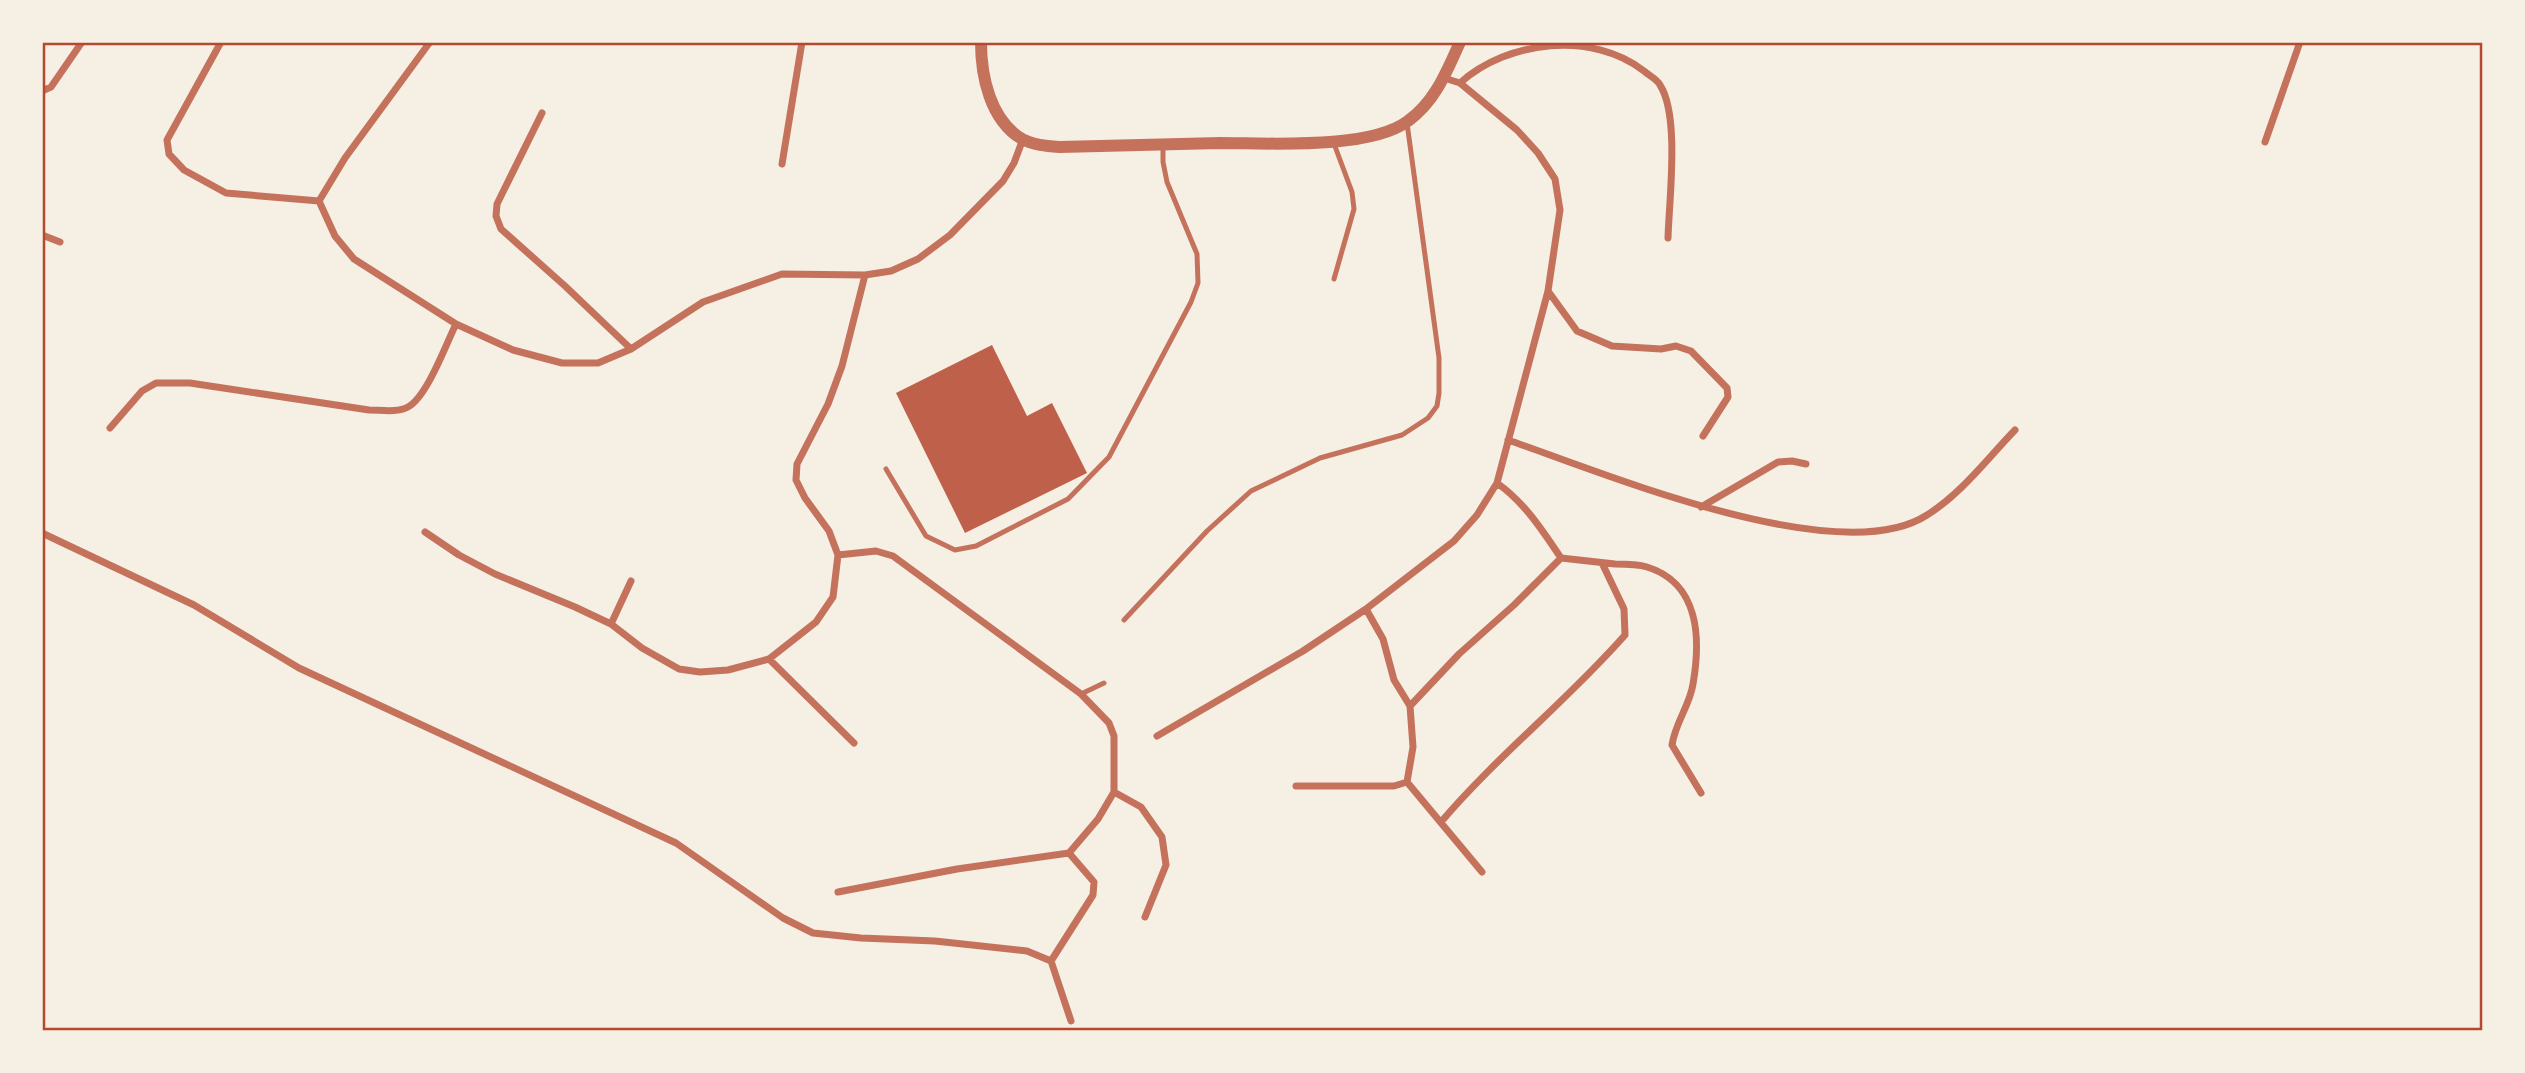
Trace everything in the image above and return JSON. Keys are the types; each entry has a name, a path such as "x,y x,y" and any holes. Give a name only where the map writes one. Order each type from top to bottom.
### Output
{"street":[{"path":"42,91 51,87 82,42"},
{"path":"221,42 167,140 169,153 184,170 226,193 319,201"},
{"path":"319,201 345,158 430,42"},
{"path":"782,164 802,42"},
{"path":"981,42 985,77 994,108 1007,127 1023,139 1060,147 1333,141 1380,135 1407,123 1426,105 1444,78 1460,42"},
{"path":"2265,142 2300,42"},
{"path":"1460,83 1474,70 1488,63 1520,51 1558,46 1600,48 1632,62 1660,84 1671,120 1668,238"},
{"path":"1157,736 1303,651 1366,609 1454,541 1477,514 1497,483 1548,292 1560,210 1555,179 1538,153 1517,130 1460,83 1444,78"},
{"path":"542,113 497,204 496,216 501,229 631,349"},
{"path":"319,201 334,236 354,259 456,324 513,351 562,363 598,363 631,349 703,302 782,275 865,275 891,271 918,259 950,235 1003,181 1014,163 1023,139"},
{"path":"42,234 60,242"},
{"path":"425,532 459,555 495,574 611,624 642,648 678,669 700,672 728,670 769,659 816,622 832,597 838,555 829,531 805,498 796,480 797,464 828,404 842,366 865,275"},
{"path":"1548,292 1577,331 1612,346 1661,349 1676,346 1690,351 1727,388 1728,397 1703,436"},
{"path":"110,428 142,391 156,383 190,383 369,410 393,411 409,407 422,392 456,324"},
{"path":"1508,440 1700,507 1765,522 1837,532 1887,530 1926,516 1959,489 2015,430"},
{"path":"1700,507 1779,462 1806,464"},
{"path":"1497,483 1514,495 1528,510 1561,558 1644,566 1669,576 1681,589 1695,616 1696,654 1693,686 1674,732 1672,744 1701,793"},
{"path":"42,533 194,605 299,668 676,843 783,918 813,933 934,941 1027,951 1051,961 1071,1021"},
{"path":"838,555 876,551 893,556 1081,694 1109,723 1114,736 1114,792 1098,819 1069,853 957,869 838,892"},
{"path":"1410,706 1459,654 1561,558"},
{"path":"1441,822 1473,784 1591,674 1625,635 1624,609 1602,563"},
{"path":"611,624 631,581"},
{"path":"1366,609 1383,639 1394,680 1410,706 1413,747 1407,782"},
{"path":"769,659 854,743"},
{"path":"1407,782 1482,872"},
{"path":"1296,786 1394,786 1407,782"},
{"path":"1114,792 1141,807 1162,837 1166,865 1144,917"},
{"path":"1051,961 1093,895 1094,882 1069,853"}],"lane":[{"path":"1124,620 1207,531 1251,491 1320,458 1402,435 1428,418 1437,406 1439,358 1407,123"},
{"path":"1333,141 1352,192 1354,209 1334,279"},
{"path":"886,469 926,536 955,550 976,546 1068,499 1109,457 1191,302 1198,283 1198,254 1167,182 1163,145"},
{"path":"1081,694 1104,684"}],"building":[{"path":"992,345 1027,416 1052,403 1087,473 965,533 896,393"}]}
